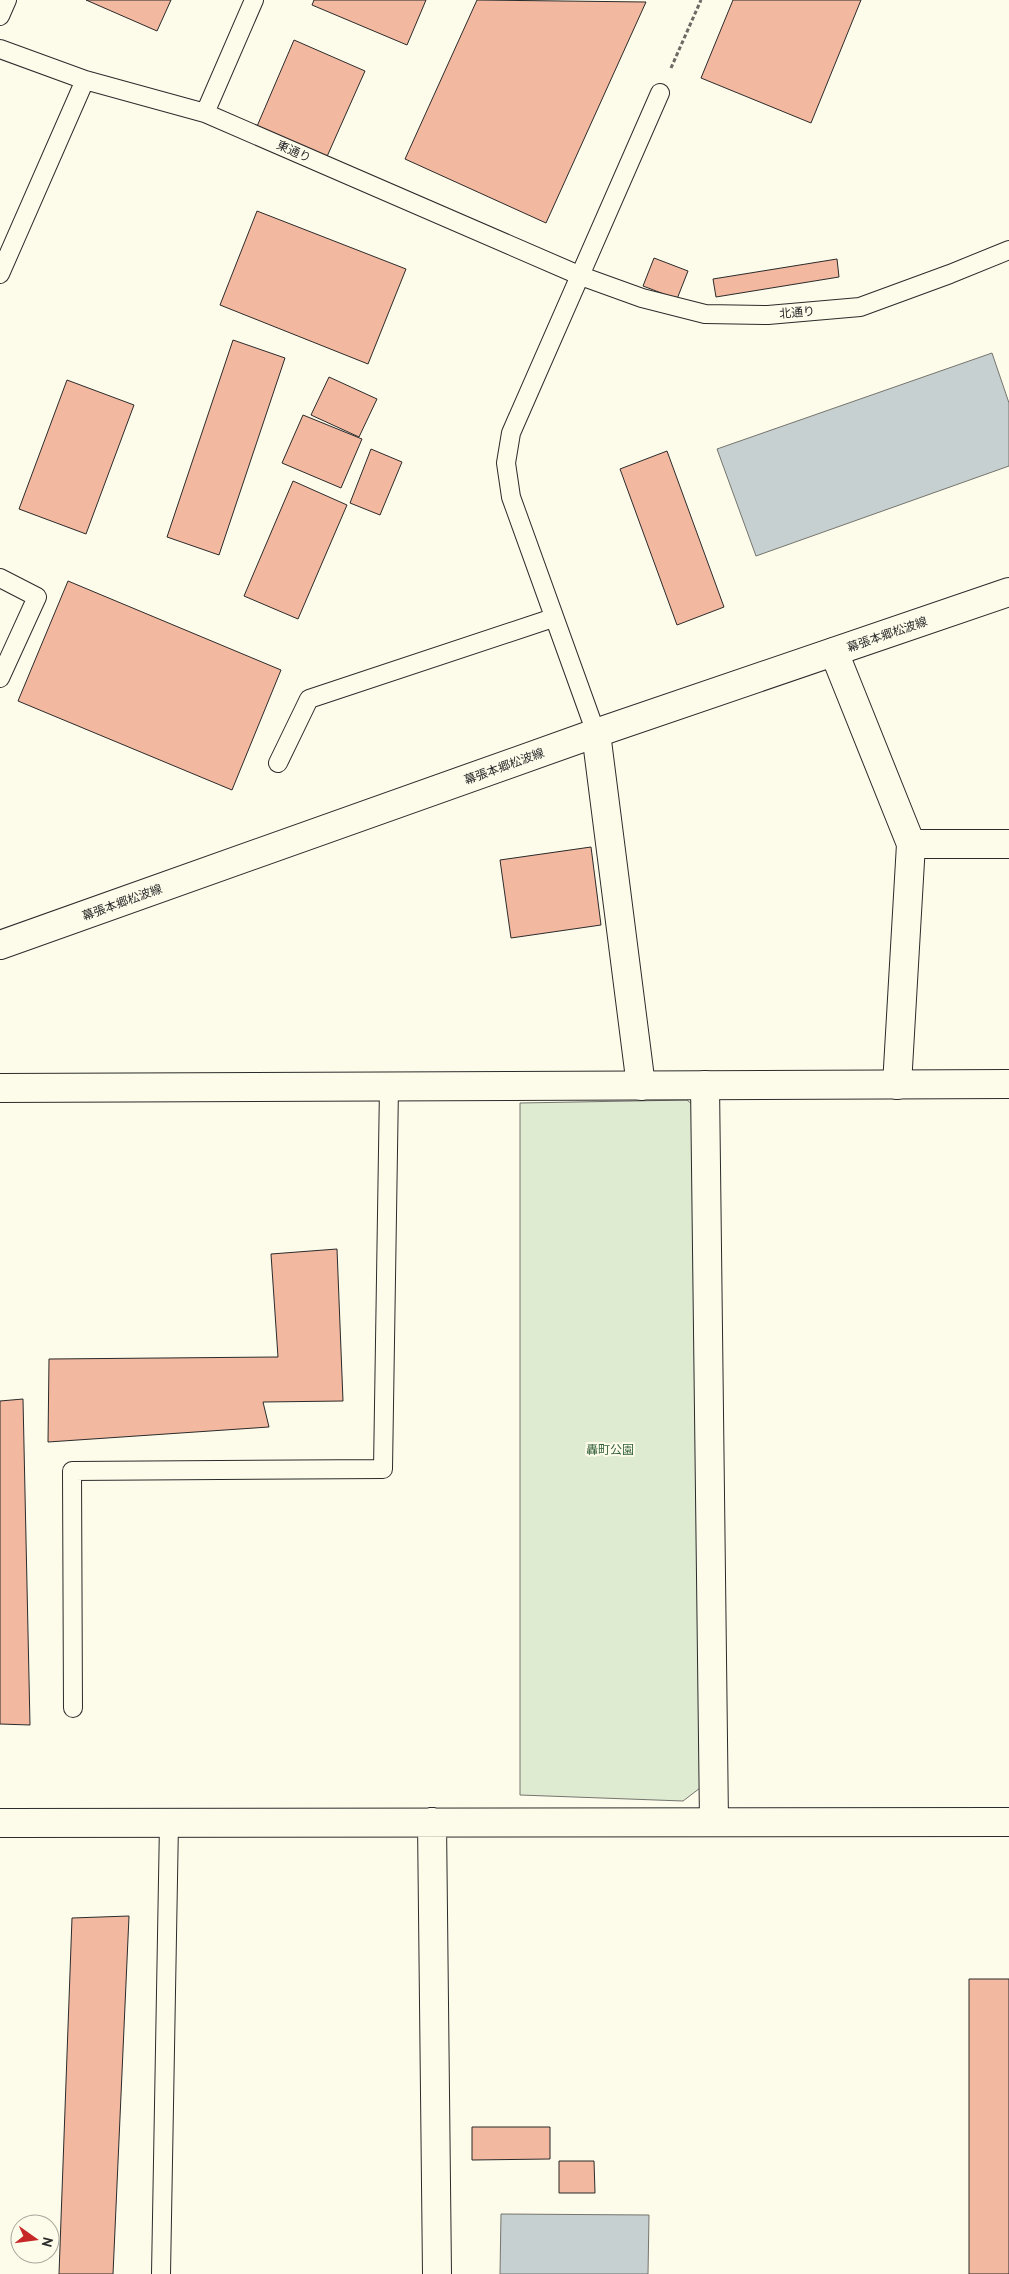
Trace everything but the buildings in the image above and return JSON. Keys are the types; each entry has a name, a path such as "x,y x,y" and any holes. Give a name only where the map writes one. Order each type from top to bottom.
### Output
{"street":[{"name":"幕張本郷松波線","path":"0,945 596,733 1009,592"},
{"path":"834,652 910,844 897,1085"},
{"path":"596,733 641,1086"},
{"path":"910,844 1009,844"},
{"path":"0,1088 1009,1084"},
{"path":"705,1085 714,1822"},
{"path":"432,1822 437,2274"},
{"path":"0,1823 1009,1822"}],"lane":[{"path":"0,16 7,0"},
{"path":"205,112 254,0"},
{"name":"東通り","path":"0,49 85,80 205,112 581,276"},
{"path":"0,274 85,80"},
{"path":"596,733 511,497 506,463 511,433 660,93"},
{"name":"北通り","path":"581,276 642,298 705,314 768,315 860,307 1009,250"},
{"path":"0,578 37,597 0,678"},
{"path":"278,763 309,699 553,618"},
{"path":"73,1708 72,1471 383,1469 390,1086"},
{"path":"161,2274 169,1823"}],"path":[{"path":"660,93 701,0"}],"green space":[{"name":"轟町公園","path":"687,1100 699,1110 700,1788 683,1801 520,1795 520,1103"}],"shaded area":[{"path":"992,353 1009,403 1009,466 756,556 717,449"},
{"path":"501,2214 649,2215 648,2274 500,2274"}]}
